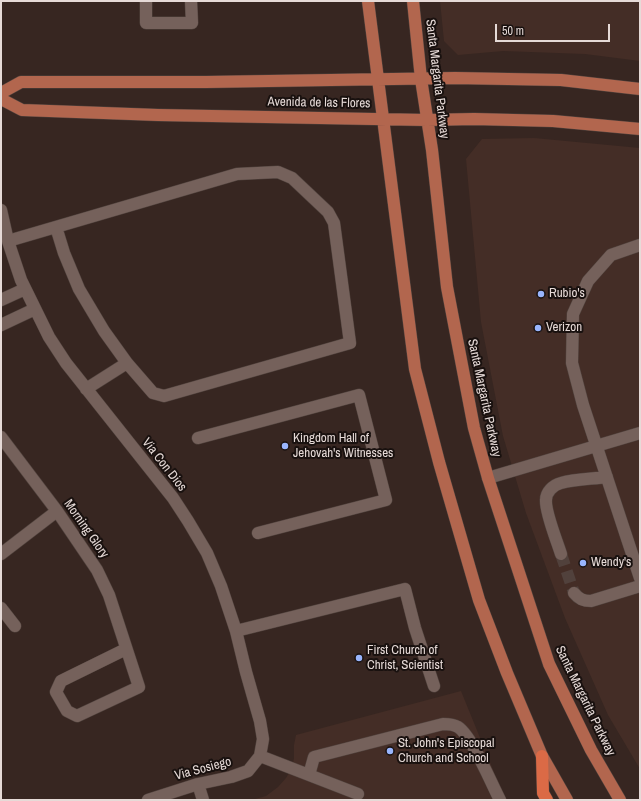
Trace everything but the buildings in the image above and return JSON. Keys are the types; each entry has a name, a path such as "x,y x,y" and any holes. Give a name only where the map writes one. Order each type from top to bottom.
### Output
{"highway":[{"path":"542,756 543,793 547,800"}],"main road":[{"path":"368,1 416,369 437,454 480,600 507,673 542,756 567,800"},
{"name":"Santa Margarita Parkway","path":"413,1 421,79 428,120 447,287 474,428 488,478 549,664 591,750 620,800"},
{"name":"Avenida de las Flores","path":"1,93 21,82 379,80 455,78 561,80 640,89"},
{"name":"Avenida de las Flores","path":"1,99 22,110 30,111 143,115 553,121 640,129"}],"street":[{"path":"146,1 146,23 192,23 191,1"},
{"path":"8,241 237,174 278,172 292,178 328,212 334,223 350,343 164,396 153,393 127,363 104,331 79,289 64,253 56,227"},
{"name":"Via Con Dios","path":"1,210 8,241 25,289 49,337 66,363 86,389 173,498 207,554 221,586 236,631 260,721 263,738 260,756"},
{"path":"640,245 611,255 588,281 573,314 572,363 583,406 640,578"},
{"path":"1,300 25,289"},
{"path":"1,325 35,309"},
{"path":"86,389 127,363"},
{"path":"198,438 359,395 386,500 258,533"},
{"path":"488,478 640,433"},
{"name":"Morning Glory","path":"1,437 57,511 97,570 109,595 139,687 77,716 67,711 56,692 60,681 126,649"},
{"path":"561,554 547,508 546,499 549,491 554,485 561,482 607,477"},
{"path":"1,554 57,511"},
{"path":"574,593 578,598 584,601 591,601 640,586"},
{"path":"236,631 405,590 415,628 434,686"},
{"path":"1,608 15,626"},
{"path":"308,775 314,757 443,724 452,724 459,728 471,742 500,800"},
{"path":"260,756 358,794 347,800"},
{"name":"Via Sosiego","path":"148,800 198,784 230,777 248,771 260,756"},
{"path":"198,784 203,800"}],"shaded area":[{"path":"440,1 640,1 640,61 585,54 503,51 458,55 444,41"},
{"path":"534,138 640,148 640,769 608,715 565,618 526,513 503,436 481,322 466,159 482,139"},
{"name":"St. John's Episcopal Church and School","path":"461,691 507,800 246,800 266,796 278,787 286,778 292,768 296,735"}],"tunnel":[{"path":"561,554 574,593"}],"place":[{"name":"Rubio's","path":"541,294"},
{"name":"Verizon","path":"538,328"},
{"name":"Kingdom Hall of Jehovah's Witnesses","path":"285,446"},
{"name":"Wendy's","path":"583,563"},
{"name":"First Church of Christ, Scientist","path":"359,658"},
{"name":"St. John's Episcopal Church and School","path":"390,751"}]}
